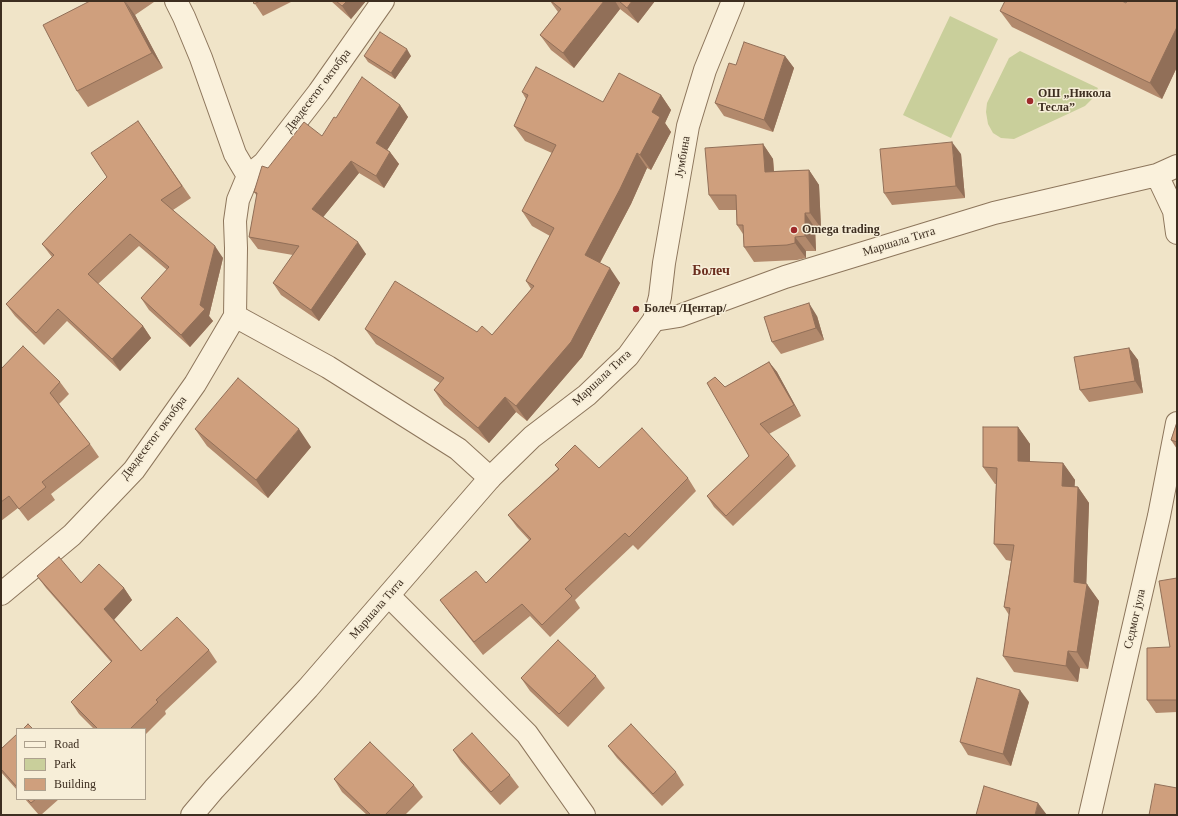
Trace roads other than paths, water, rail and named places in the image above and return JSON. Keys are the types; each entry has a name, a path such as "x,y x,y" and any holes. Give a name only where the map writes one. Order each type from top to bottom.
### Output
{"street":[{"path":"176,1 201,58 235,154 248,176"},
{"name":"Двадесетог октобра","path":"1,594 72,535 134,470 194,384 235,316 235,221 238,200 248,176 264,163 319,92 383,1"},
{"name":"Јумбина","path":"654,320 660,296 664,263 688,126 705,70 733,1"},
{"name":"Маршала Тита","path":"192,815 214,789 308,688 490,478 532,437 588,395 628,356 654,320 679,316 785,278 994,214 1157,175 1177,166"},
{"path":"1157,175 1174,211 1177,233"},
{"path":"235,316 328,367 458,449 490,478"},
{"name":"Седмог јула","path":"1090,815 1159,516 1177,423"},
{"path":"389,596 527,734 584,815"}],"place":[{"name":"ОШ „Никола Тесла”","path":"1030,101"},
{"name":"Omega trading","path":"794,230"},
{"name":"Болеч /Центар/","path":"636,309"}],"district":[{"name":"Болеч","path":"711,271"}]}
